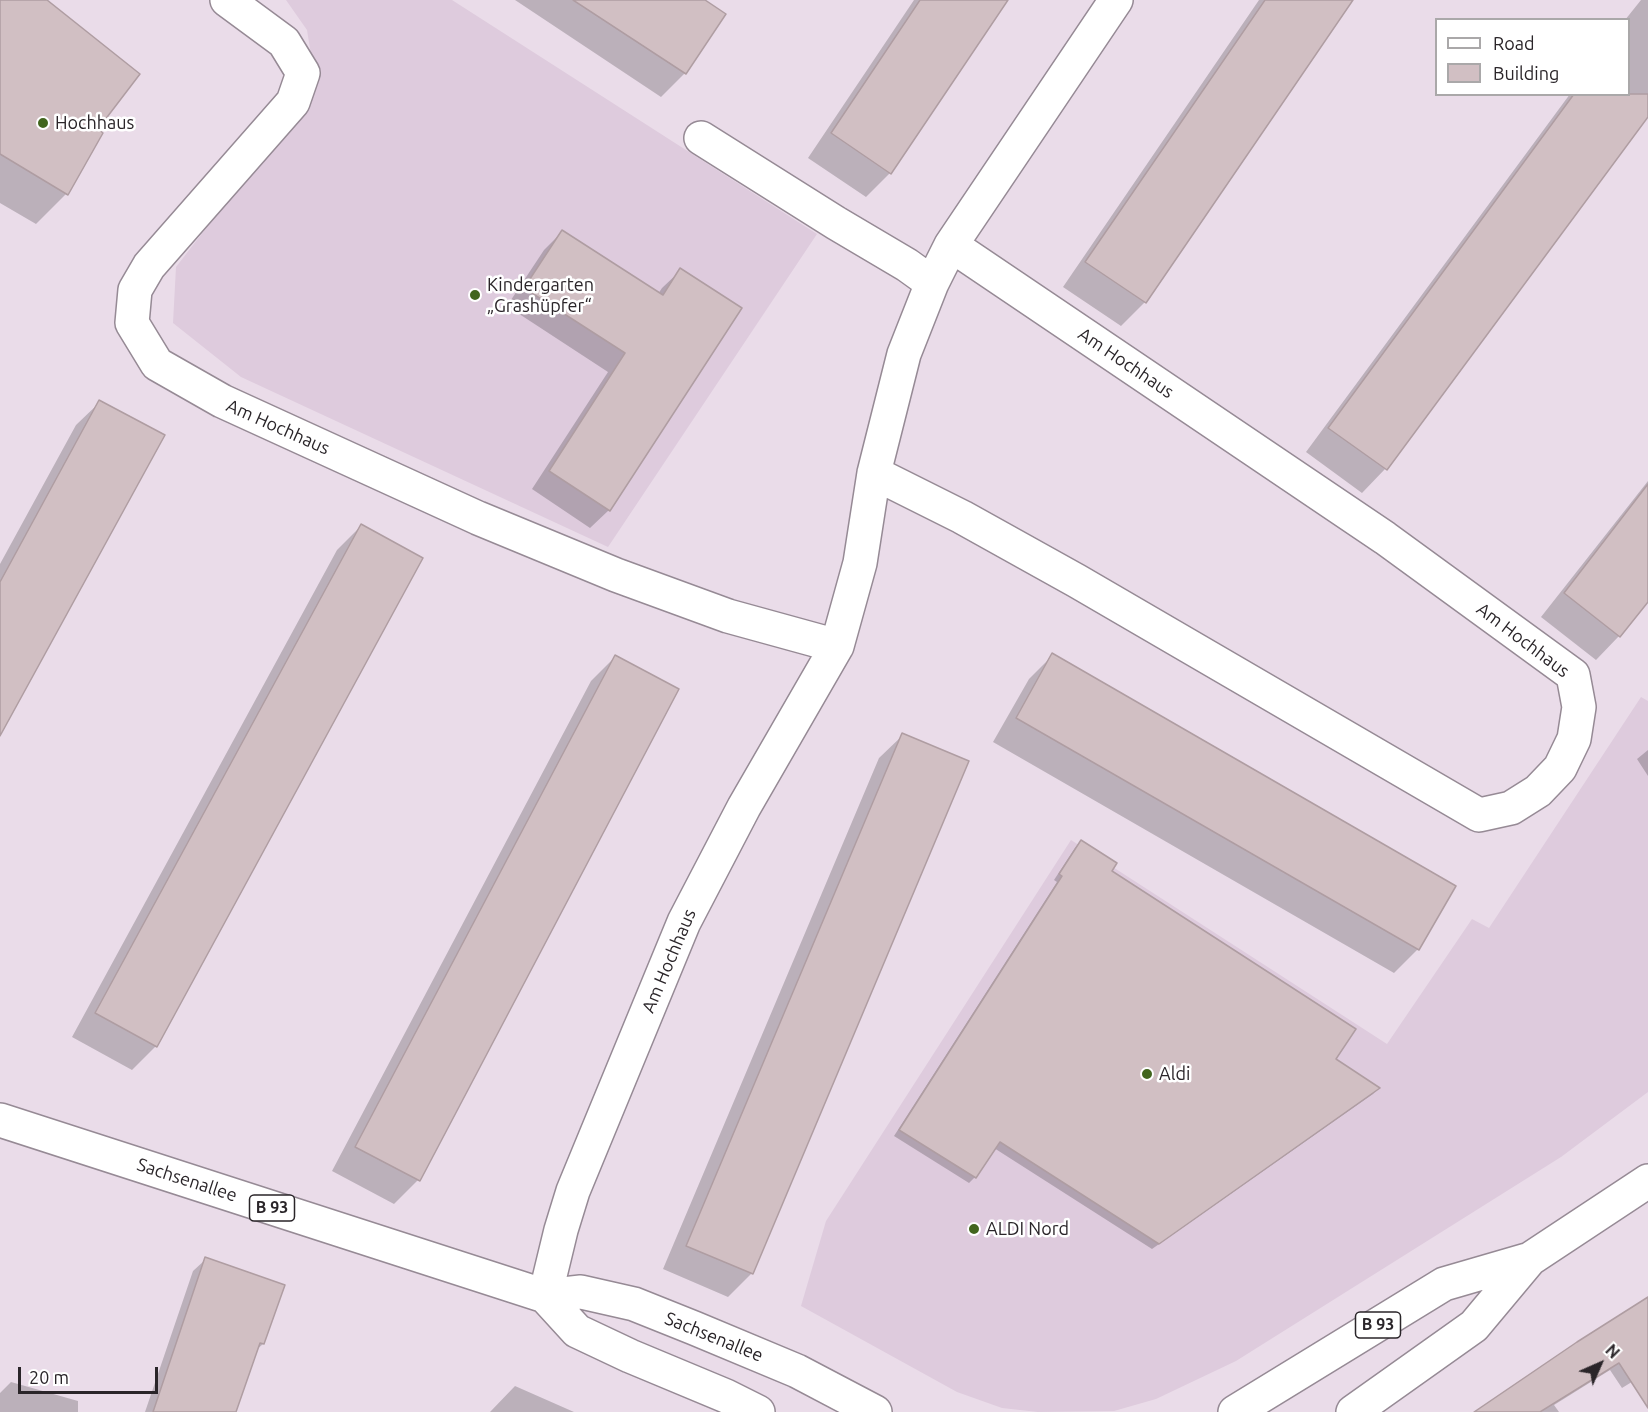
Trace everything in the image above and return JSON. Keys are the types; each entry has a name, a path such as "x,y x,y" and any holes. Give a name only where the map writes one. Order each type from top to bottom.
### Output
{"street":[{"name":"Am Hochhaus","path":"227,0 284,42 303,73 293,102 149,266 135,290 132,323 157,364 232,406 478,518 728,616 837,646"},
{"name":"Am Hochhaus","path":"545,1296 573,1191 684,922 744,807 837,646 860,563 874,473 904,354 932,282 951,245 1116,0"},
{"path":"701,138 932,282"},
{"name":"Am Hochhaus","path":"874,473 962,517 1077,582 1479,815 1511,808 1538,791 1560,768 1574,739 1579,706 1573,675 1375,531 951,245"},
{"name":"Sachsenallee","path":"0,1120 545,1296 580,1292 634,1304 797,1371 875,1412"},
{"name":"B 93","path":"1353,1412 1474,1326 1530,1259 1648,1181"},
{"name":"B 93","path":"1235,1412 1444,1284 1530,1259"},
{"name":"Sachsenallee","path":"545,1296 578,1331 758,1412"}],"shaded area":[{"name":"Kindergarten „Grashüpfer“","path":"286,0 452,0 817,234 608,547 241,377 173,323 176,267 316,86 307,30"},
{"path":"1641,697 1648,701 1648,1092 1561,1157 1236,1361 1156,1399 1114,1411 1038,1412 1002,1408 957,1392 801,1306 826,1221 1071,840 1387,1044 1472,919 1489,928"}],"building":[{"path":"0,0 47,0 140,74 98,129 103,133 68,195 0,154"},
{"path":"573,0 705,0 726,14 686,74"},
{"path":"920,0 1008,0 891,174 831,133"},
{"path":"1265,0 1353,0 1146,303 1085,262"},
{"path":"1648,94 1648,117 1387,470 1328,428 1573,96"},
{"path":"562,230 663,295 680,268 742,308 610,511 549,471 625,353 524,288"},
{"path":"99,400 165,435 0,736 0,582"},
{"path":"1648,484 1648,602 1620,637 1564,593"},
{"path":"361,524 423,558 157,1047 95,1013"},
{"path":"1052,653 1456,886 1419,950 1016,718"},
{"path":"615,655 679,689 420,1181 355,1147"},
{"path":"902,733 969,761 753,1274 686,1246"},
{"name":"Aldi","path":"1081,840 1117,863 1112,871 1356,1029 1336,1059 1380,1088 1159,1244 1000,1142 976,1178 899,1130 1062,876 1059,874"},
{"path":"205,1257 285,1285 264,1344 260,1343 236,1412 153,1412"},
{"path":"1648,1297 1648,1408 1619,1363 1540,1412 1474,1412 1577,1342"}],"place":[{"name":"Hochhaus","path":"43,123"},
{"name":"Kindergarten „Grashüpfer“","path":"475,295"},
{"name":"Aldi","path":"1147,1074"},
{"name":"ALDI Nord","path":"974,1229"}]}
